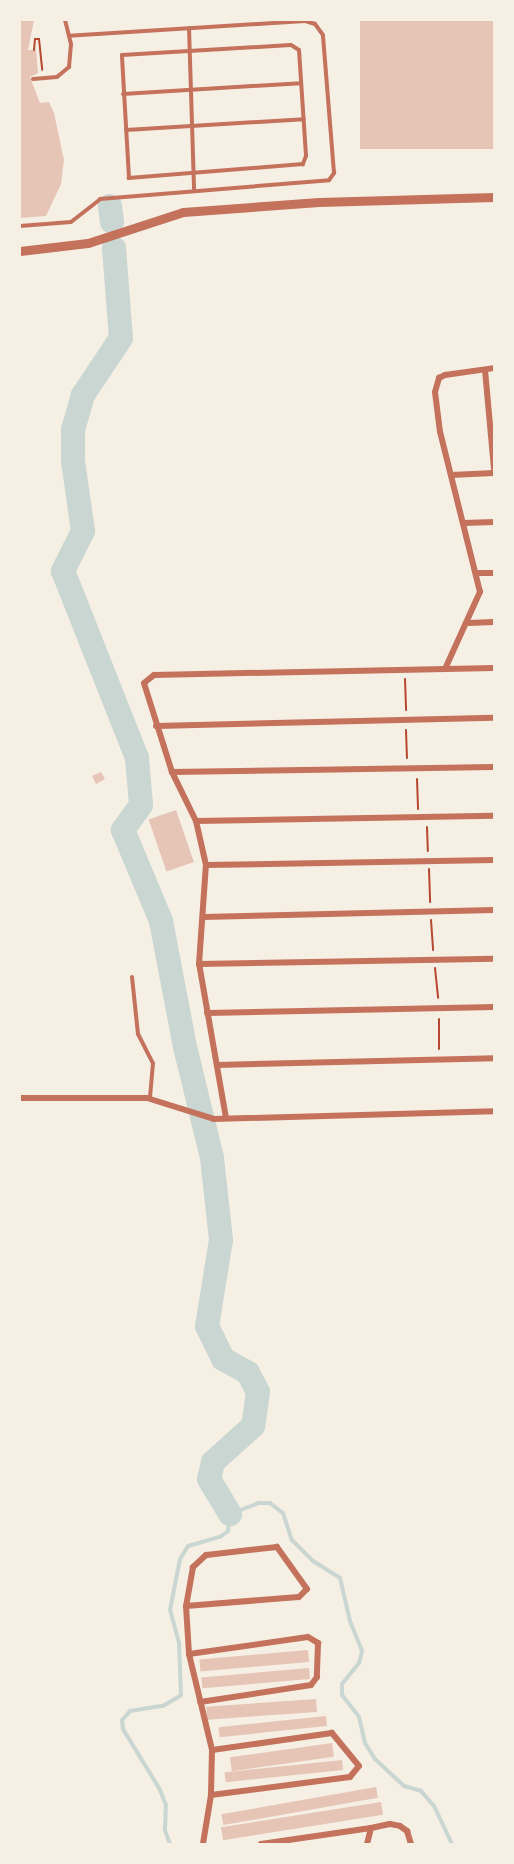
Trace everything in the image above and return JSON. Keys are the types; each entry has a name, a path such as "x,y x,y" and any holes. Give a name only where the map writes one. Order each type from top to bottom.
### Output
{"street":[{"path":"20,251 88,243 183,212 319,202 495,197"},
{"path":"445,669 468,623 480,592 479,573 440,432 437,383 445,375 495,368"},
{"path":"452,475 495,471 485,370"},
{"path":"464,523 495,522"},
{"path":"479,573 495,573"},
{"path":"468,623 495,622"},
{"path":"226,1118 199,964 206,865 196,820 172,772 144,683 154,675 495,668"},
{"path":"156,726 495,718"},
{"path":"172,772 495,767"},
{"path":"196,820 495,816"},
{"path":"206,865 495,860"},
{"path":"203,917 495,910"},
{"path":"199,964 495,959"},
{"path":"207,1013 495,1008"},
{"path":"217,1065 495,1058"},
{"path":"20,1098 150,1099 206,1119 495,1110"},
{"path":"186,1606 299,1597 307,1589 282,1550 272,1546 200,1557 193,1567 186,1606 189,1654 212,1750 211,1795 203,1845"},
{"path":"189,1654 308,1637 318,1643 317,1677 311,1685 200,1702"},
{"path":"211,1795 350,1777 358,1766 332,1733 212,1750"},
{"path":"261,1845 390,1824 407,1831 411,1845"},
{"path":"367,1845 372,1828"}],"lane":[{"path":"33,79 57,77 66,71 71,61 65,20"},
{"path":"20,226 71,222 100,199 329,180 335,164 322,35 315,24 305,21 69,36"},
{"path":"189,28 194,191"},
{"path":"291,45 299,50 302,83 303,164 129,178 122,55 291,45"},
{"path":"123,94 302,83"},
{"path":"126,130 304,119"},
{"path":"132,977 136,1025 153,1063 150,1099"}],"path":[{"path":"34,50 36,39 39,39 42,70"},
{"path":"416,770 419,818"},
{"path":"427,818 440,1059"}],"building":[{"path":"20,20 34,20 28,50 36,50 38,73 30,77 40,103 49,102 54,113 64,160 61,184 46,216 20,218"},
{"path":"360,21 494,21 494,149 360,149"},
{"path":"101,772 105,779 96,784 92,776"},
{"path":"176,810 194,862 166,871 149,819"},
{"path":"308,1650 309,1662 200,1671 199,1659"},
{"path":"309,1668 310,1679 202,1688 201,1677"},
{"path":"316,1699 317,1712 207,1720 206,1707"},
{"path":"326,1716 327,1726 220,1737 219,1727"},
{"path":"332,1743 334,1757 232,1771 230,1757"},
{"path":"342,1760 343,1770 226,1782 225,1772"},
{"path":"376,1787 378,1798 223,1825 221,1814"},
{"path":"381,1802 383,1815 223,1840 221,1827"}],"waterway":[{"path":"110,206 112,222"},
{"path":"114,248 121,338 83,395 73,429 73,461 83,531 63,571 137,758 141,805 123,830 161,921 185,1047 212,1158 221,1240 207,1326 223,1359 248,1373 258,1392 253,1426 213,1462 209,1479 230,1514"},
{"path":"170,1844 165,1830 166,1805 159,1788 123,1729 122,1720 130,1711 163,1706 181,1695 179,1643 170,1610 180,1559 188,1546 220,1537 228,1531 230,1514 259,1503 270,1503 283,1513 292,1540 313,1561 340,1578 350,1621 362,1651 359,1663 342,1684 342,1695 359,1717 365,1743 375,1759 404,1786 421,1791 434,1806 452,1844"}]}
